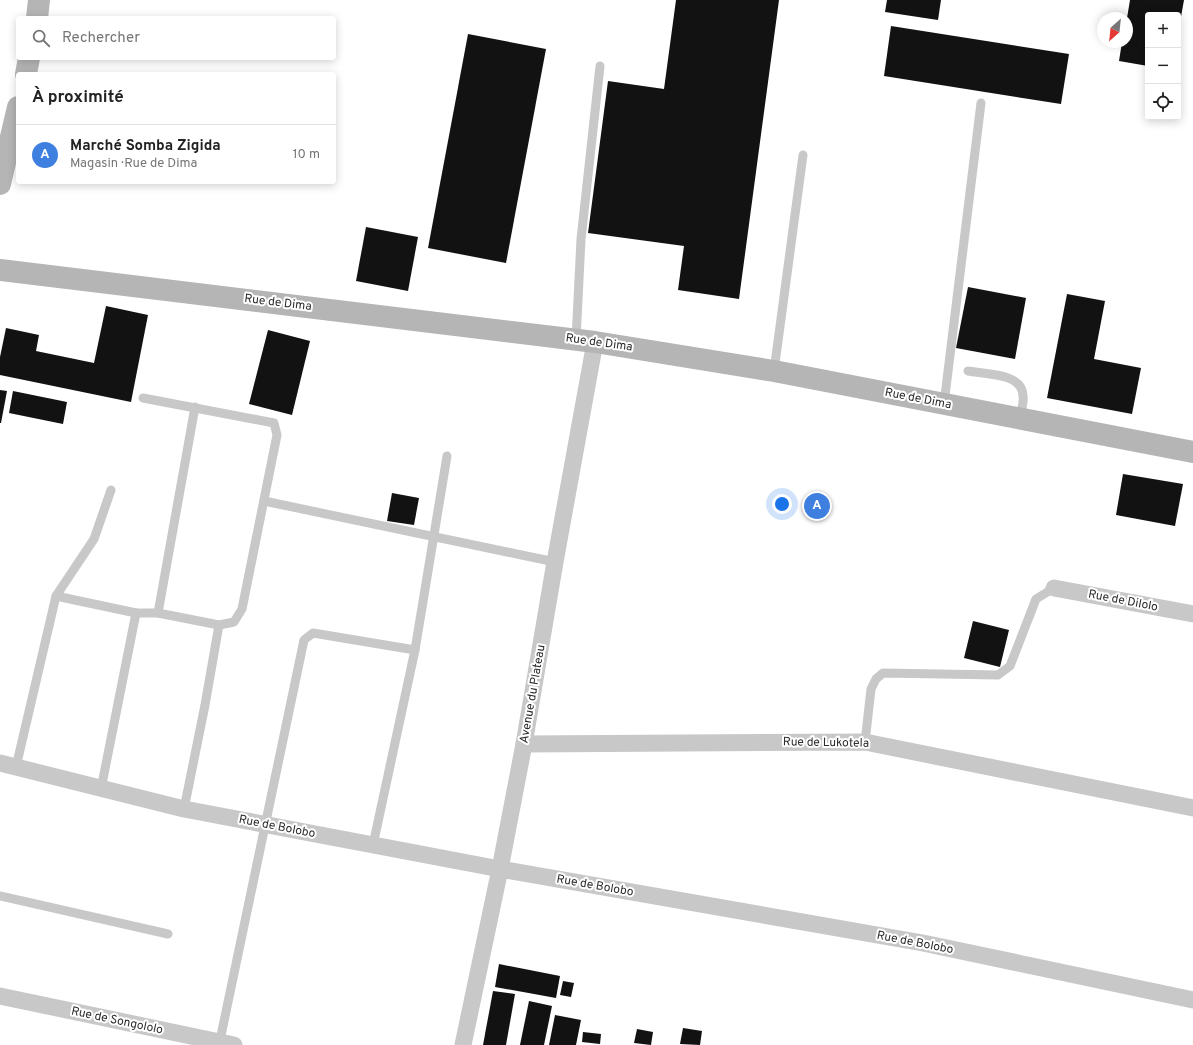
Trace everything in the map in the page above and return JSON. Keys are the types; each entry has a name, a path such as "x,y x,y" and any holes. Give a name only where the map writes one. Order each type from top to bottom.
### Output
{"street":[{"path":"36,16 40,0"},
{"path":"26,72 30,60"},
{"path":"0,184 16,116"},
{"name":"Rue de Dima","path":"0,270 586,341 774,371 1193,452"},
{"name":"Avenue du Plateau","path":"462,1045 500,869 524,744 555,562 586,341"},
{"name":"Rue de Dilolo","path":"1054,588 1193,614"},
{"name":"Rue de Lukotela","path":"524,744 864,742 1193,808"},
{"name":"Rue de Bolobo","path":"8,765 184,809 373,846 923,943 1193,1000"},
{"name":"Rue de Songololo","path":"0,996 224,1044"}],"lane":[{"path":"586,341 581,239 600,66"},
{"path":"944,404 981,103"},
{"path":"774,371 803,155"},
{"path":"968,371 1008,377 1019,383 1024,396 1020,418"},
{"path":"56,596 136,613 158,613 219,625 234,622 242,609 277,434 274,423 143,398"},
{"path":"158,613 195,407"},
{"path":"373,846 415,650 446,456"},
{"path":"8,765 56,596 94,539 111,490"},
{"path":"264,501 555,562"},
{"path":"864,742 871,689 876,679 883,673 998,676 1010,666 1036,599 1054,588"},
{"path":"101,789 136,613"},
{"path":"184,809 219,625"},
{"path":"224,1044 265,824 304,640 313,633 415,650"},
{"path":"0,896 168,934"}],"building":[{"path":"676,0 779,0 739,299 678,290 684,246 588,233 608,81 664,89"},
{"path":"887,0 941,0 938,20 885,12"},
{"path":"1130,0 1184,0 1181,17 1181,12 1145,12 1145,65 1119,61 1121,48 1133,48 1133,12 1128,12"},
{"path":"891,26 1069,54 1061,104 884,76"},
{"path":"468,34 546,49 506,263 428,248"},
{"path":"366,227 418,237 408,291 356,281"},
{"path":"968,287 1026,298 1015,359 956,348"},
{"path":"1067,294 1105,301 1094,359 1141,368 1132,414 1047,398"},
{"path":"106,306 148,315 131,402 0,375 0,357 6,328 39,335 36,351 94,363"},
{"path":"268,330 310,341 292,415 249,404"},
{"path":"0,390 7,391 1,423 0,423"},
{"path":"13,391 67,402 63,424 9,413"},
{"path":"1123,474 1183,484 1175,526 1116,515"},
{"path":"392,493 419,498 414,525 387,521"},
{"path":"973,621 1009,630 1000,667 964,658"},
{"path":"499,964 560,976 556,998 495,987"},
{"path":"563,981 574,983 571,997 560,995"},
{"path":"493,991 515,994 506,1045 483,1045"},
{"path":"529,1001 552,1006 544,1045 520,1045"},
{"path":"555,1015 581,1020 576,1045 549,1045"},
{"path":"683,1028 702,1031 700,1045 680,1044"},
{"path":"637,1029 653,1032 651,1045 634,1043"},
{"path":"583,1032 601,1034 600,1044 582,1042"}],"place":[{"name":"Marché Somba Zigida","path":"817,506"}]}
